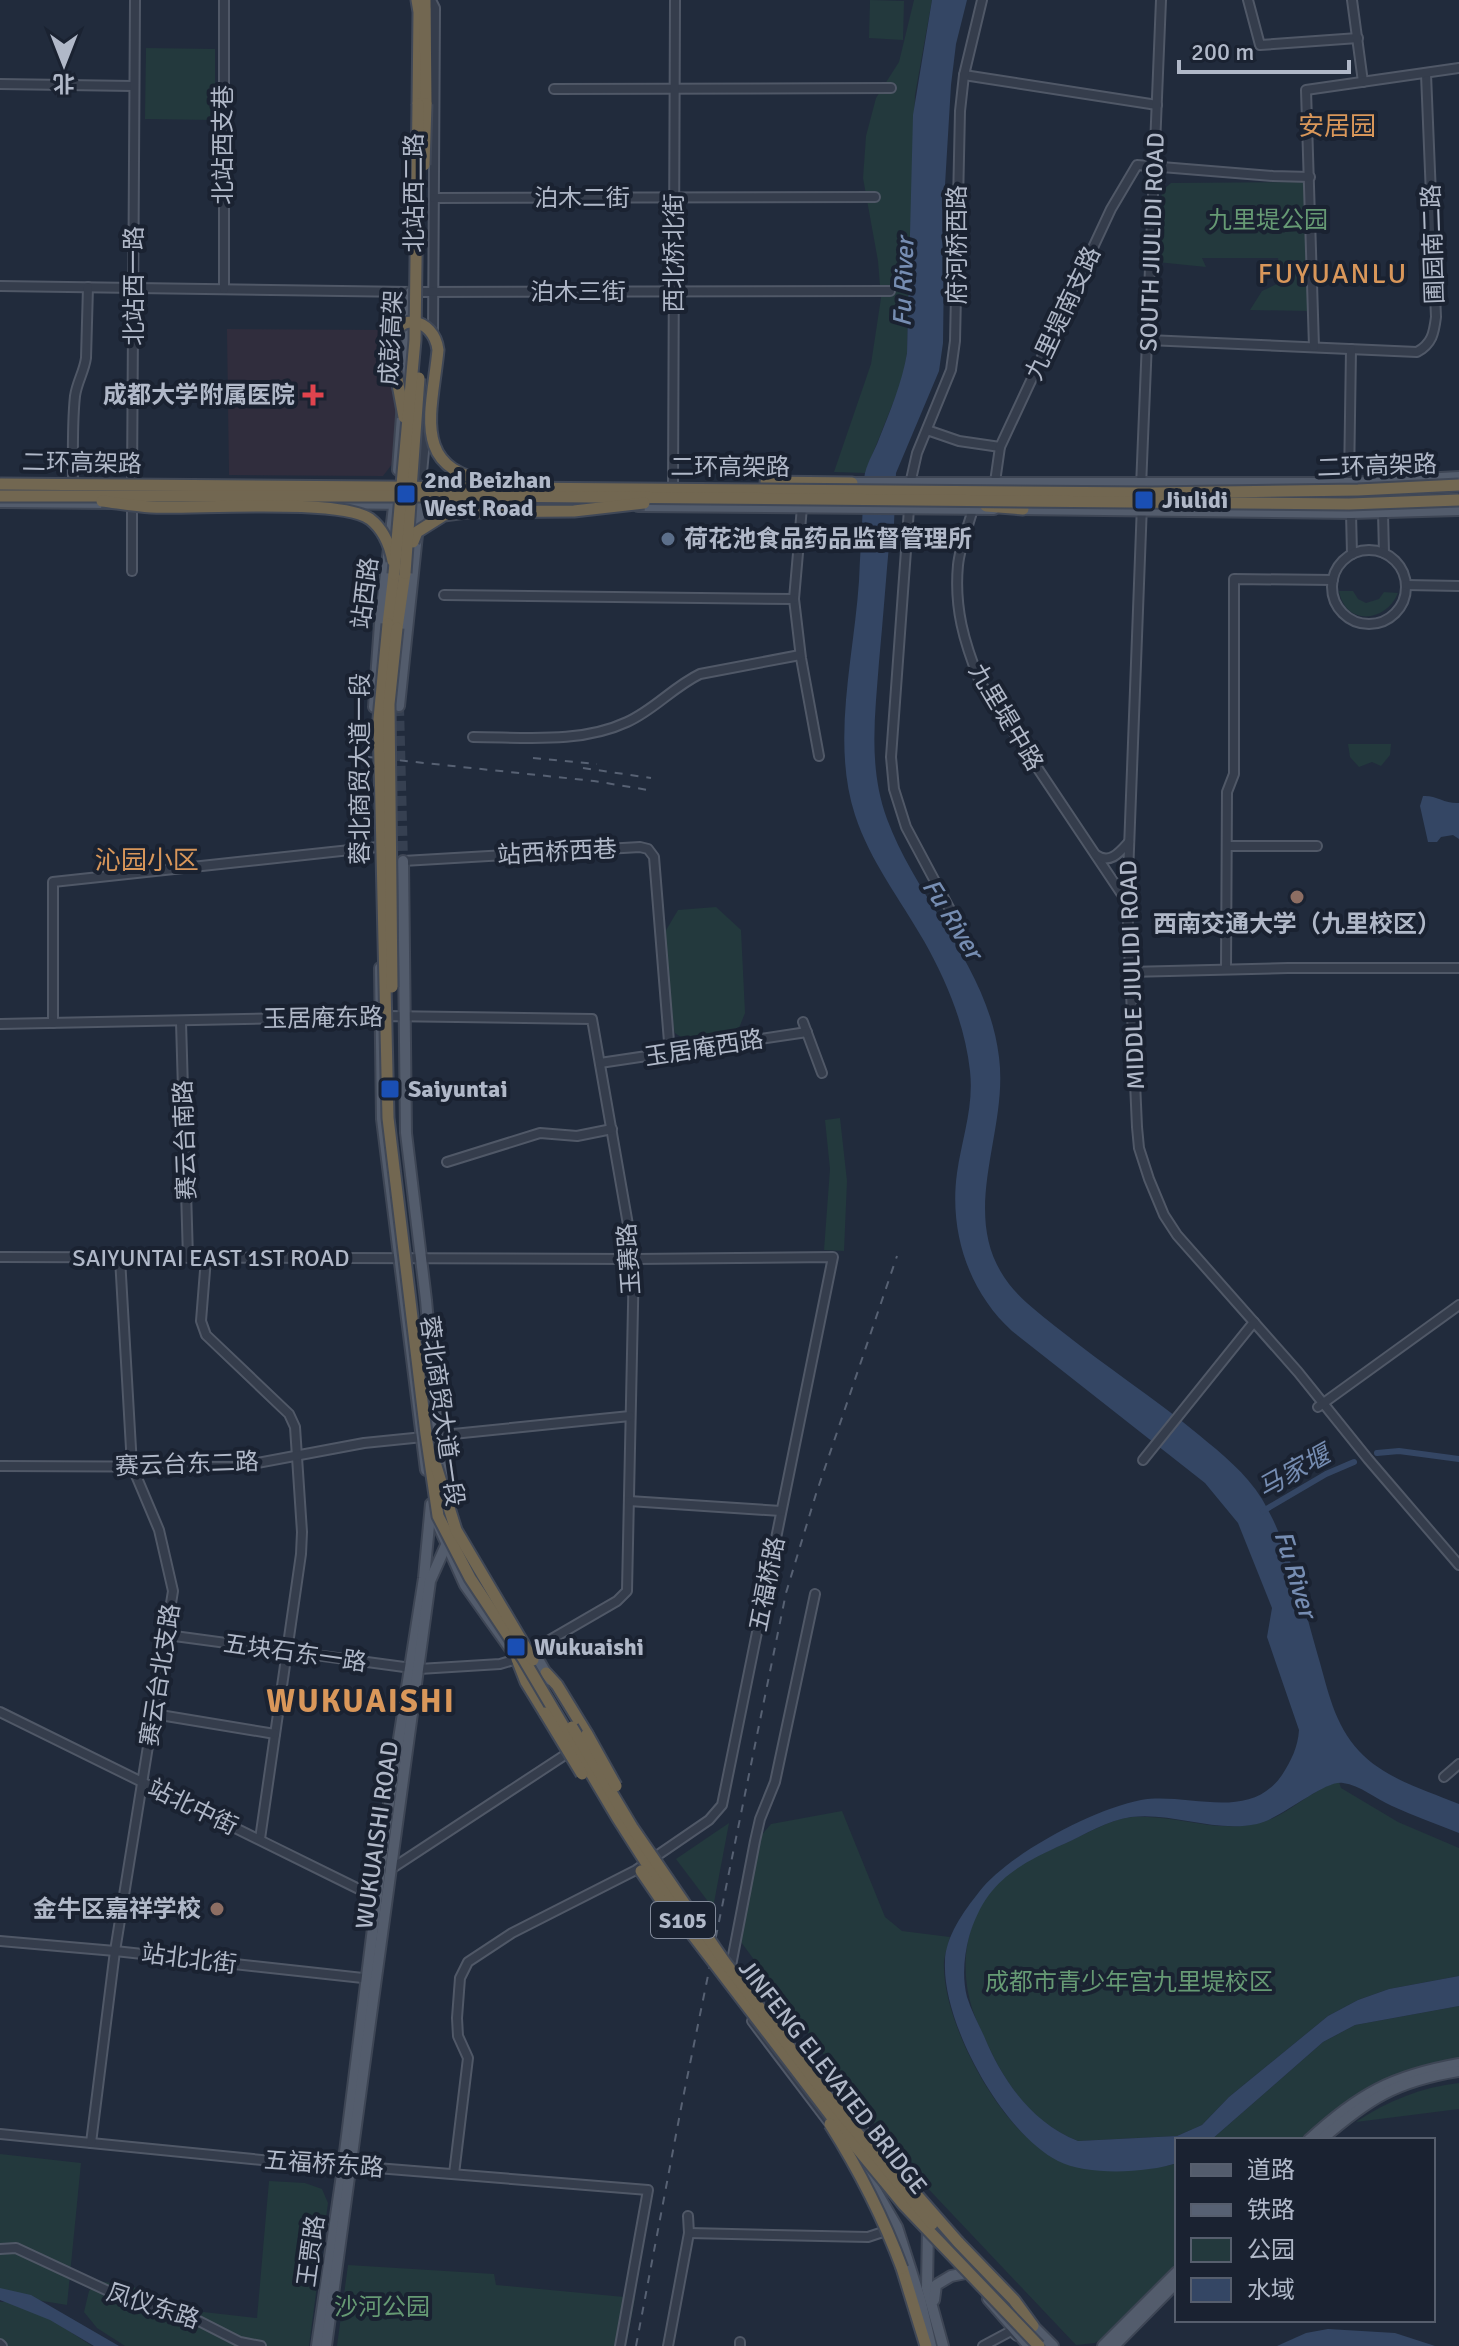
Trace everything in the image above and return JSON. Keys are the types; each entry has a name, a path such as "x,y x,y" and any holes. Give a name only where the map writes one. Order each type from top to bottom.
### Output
{"highway":[{"path":"416,0 422,104"},
{"path":"422,104 425,0"},
{"name":"成彭高架","path":"400,574 415,340 422,104"},
{"name":"成彭高架","path":"400,574 410,531 421,342 422,104"},
{"path":"407,438 391,346 392,336 398,327 410,322 431,329 437,338 431,425 437,456 464,477 547,488 609,481 855,483"},
{"name":"二环高架路","path":"0,482 1151,493 1459,485"},
{"path":"57,495 149,507 351,511 368,518 379,528 400,574"},
{"name":"二环高架路","path":"0,496 1349,504 1459,500"},
{"path":"400,574 417,532 444,515 466,512 574,511 677,502 997,506 1023,509"},
{"name":"蓉北商贸大道一段","path":"400,574 382,668 379,719 382,1016 388,1118 402,1256 429,1436"},
{"name":"蓉北商贸大道一段","path":"400,574 389,704 395,1111 429,1436"},
{"name":"JINFENG ELEVATED BRIDGE","path":"429,1436 438,1516 470,1578 523,1658 617,1817 689,1930 838,2125 904,2205 1039,2346"},
{"name":"JINFENG ELEVATED BRIDGE","path":"429,1436 441,1484 461,1540 632,1827 708,1934 723,1961 892,2178 935,2228 1050,2346"},
{"path":"517,1659 526,1682 653,1890 677,1922 689,1930"},
{"path":"546,1673 557,1685 637,1823 708,1934"},
{"path":"723,1961 764,2002 895,2169 958,2242 1014,2300 1033,2326"},
{"path":"785,2053 861,2177 886,2226 929,2346"}],"main road":[{"name":"北站西二路","path":"397,484 411,292"},
{"path":"0,482 806,486 995,482 1349,483 1459,477"},
{"name":"站西路","path":"399,706 421,483"},
{"name":"站西路","path":"374,707 380,624 397,484"},
{"path":"0,502 677,502 1142,512 1383,513 1459,510"},
{"name":"蓉北商贸大道一段","path":"378,847 382,1016"},
{"path":"403,861 406,1133 422,1259 429,1436 457,1527 653,1858"},
{"name":"蓉北商贸大道一段","path":"429,1436 431,1504 446,1546 465,1585 517,1659 639,1867 705,1955"},
{"name":"WUKUAISHI ROAD","path":"346,2165 382,1900 392,1869 431,1504"},
{"name":"WUKUAISHI ROAD","path":"382,1900 380,1875 430,1581 446,1546 454,1512"},
{"path":"723,1961 728,1988"},
{"path":"1311,2138 1345,2109 1375,2089 1413,2074 1459,2064"},
{"path":"1323,2138 1356,2109 1398,2086 1459,2071"},
{"path":"853,2152 897,2227 920,2299 929,2346"},
{"path":"326,2346 346,2165"},
{"name":"王贾路","path":"317,2346 346,2165"},
{"path":"897,2227 929,2215 927,2288 943,2346"},
{"name":"S105","path":"929,2215 1050,2346"},
{"path":"917,2220 1026,2346"},
{"path":"936,2322 933,2289 951,2276 966,2273"},
{"path":"1103,2346 1175,2274"},
{"path":"1114,2346 1175,2284"}],"street":[{"name":"北站西一路","path":"132,571 135,0"},
{"name":"北站西支巷","path":"224,0 224,289"},
{"name":"北站西二路","path":"411,292 416,0"},
{"name":"北站西二路","path":"421,483 433,350 435,8 431,0"},
{"name":"西北桥北街","path":"675,0 673,485 677,502"},
{"name":"府河桥西路","path":"909,484 914,461 951,370 955,341 958,159 964,75 982,0"},
{"name":"SOUTH JIULIDI ROAD","path":"1141,484 1161,0"},
{"path":"1248,0 1260,45 1358,38"},
{"path":"1352,0 1363,82"},
{"path":"1314,347 1306,90 1459,68"},
{"name":"圃园南二路","path":"1148,340 1417,352 1427,346 1434,333 1436,317 1426,74"},
{"path":"964,75 1157,105"},
{"path":"0,84 133,86"},
{"path":"554,89 891,88"},
{"name":"九里堤南支路","path":"995,482 1000,447 1111,209 1137,165 1155,166"},
{"path":"1155,166 1310,177"},
{"name":"泊木二街","path":"434,198 875,197"},
{"name":"泊木三街","path":"0,286 411,292 890,291"},
{"path":"73,481 74,409 78,377 86,358 88,287"},
{"path":"1349,483 1351,349"},
{"path":"927,430 959,441 1000,447"},
{"name":"MIDDLE JIULIDI ROAD","path":"1141,484 1127,902 1128,972 1139,1148 1164,1215 1177,1235 1459,1565"},
{"path":"802,507 794,599 800,655 819,756"},
{"path":"907,509 891,757 894,789 906,827 954,917"},
{"name":"九里堤中路","path":"973,509 958,562 957,591 963,642 980,682 1127,902"},
{"path":"1351,513 1352,554"},
{"path":"1383,513 1384,553"},
{"path":"1368,550 1384,553 1401,566 1406,585 1403,603 1385,621 1372,624 1350,619 1335,601 1333,580 1338,567 1352,554 1368,550"},
{"path":"1226,969 1227,792 1234,774 1234,579 1333,580"},
{"path":"1406,585 1459,586"},
{"path":"444,595 794,599"},
{"path":"473,737 558,737 599,732 642,714 684,681 700,674 800,655"},
{"path":"1092,853 1108,859 1118,854 1129,842"},
{"path":"1227,846 1317,846"},
{"path":"53,1023 53,882 378,847"},
{"name":"站西桥西巷","path":"403,861 648,849 654,857 670,1054"},
{"path":"1128,972 1459,968"},
{"name":"玉居庵东路","path":"0,1024 382,1016 592,1019"},
{"name":"玉赛路","path":"517,1659 617,1601 627,1591 634,1259 592,1019"},
{"name":"赛云台南路","path":"181,1022 188,1258"},
{"path":"803,1022 822,1073"},
{"name":"玉居庵西路","path":"600,1063 807,1032"},
{"path":"447,1162 540,1133 577,1136 612,1129"},
{"name":"SAIYUNTAI EAST 1ST ROAD","path":"0,1257 833,1257"},
{"name":"五福桥路","path":"454,2174 468,2058 458,2036 457,2008 460,1978 468,1962 512,1933 639,1867 709,1820 722,1805 833,1257"},
{"name":"赛云台北支路","path":"91,2143 115,1951 173,1591 159,1530 132,1466 120,1258"},
{"path":"206,1258 201,1321 206,1335 289,1414 295,1427 302,1532 260,1839"},
{"path":"1320,1405 1459,1305"},
{"path":"1144,1459 1254,1322"},
{"name":"赛云台东二路","path":"0,1466 236,1467 364,1443 630,1416"},
{"path":"629,1501 781,1511"},
{"path":"815,1594 775,1782 760,1819 723,1961 728,1988 795,2081 853,2152 897,2195 917,2220"},
{"name":"五块石东一路","path":"167,1635 415,1669 500,1664 517,1659"},
{"name":"站北中街","path":"0,1712 382,1900"},
{"path":"154,1714 275,1734"},
{"path":"380,1875 573,1750"},
{"path":"1444,1777 1459,1764"},
{"path":"653,1858 708,1934"},
{"name":"站北北街","path":"0,1941 372,1979"},
{"path":"723,1961 832,2094 906,2178 929,2215"},
{"name":"五福桥东路","path":"0,2134 648,2190 620,2346"},
{"path":"668,2346 689,2233 688,2216"},
{"path":"689,2233 868,2237 897,2227"},
{"name":"凤仪东路","path":"0,2249 16,2248 134,2303 189,2316 240,2342 261,2346"},
{"path":"983,2346 1011,2331 1026,2346"}],"shaded area":[{"name":"成都大学附属医院","path":"227,329 398,330 396,459 383,476 229,475"}],"green space":[{"path":"870,0 904,1 903,40 869,38"},
{"path":"914,0 932,0 915,95 907,353 903,378 865,473 834,472 871,364 881,298 878,261 863,178 866,136 876,98 899,62"},
{"path":"146,48 215,49 215,120 145,119"},
{"name":"九里堤公园","path":"1305,182 1308,311 1250,310 1262,291 1281,282 1278,258 1202,258 1206,267 1157,262 1162,191 1171,183"},
{"path":"1339,591 1353,591 1358,599 1366,603 1379,599 1384,592 1398,593 1385,610 1366,616 1349,610"},
{"path":"1348,744 1391,744 1390,755 1381,766 1372,762 1359,767 1350,757"},
{"path":"716,907 741,930 745,1013 739,1028 727,1040 691,1044 675,1033 671,1019 665,932 678,910"},
{"path":"840,1118 847,1181 844,1251 824,1250 830,1169 825,1120"},
{"name":"成都市青少年宫九里堤校区","path":"1339,1782 1341,1788 1398,1822 1459,1848 1459,1976 1389,1989 1358,2000 1328,2016 1229,2097 1202,2125 1177,2136 1078,2141 1042,2120 1014,2091 1003,2074 984,2038 970,2001 967,1945 979,1910 1002,1879 1025,1862 1117,1820 1148,1817 1243,1826 1270,1820 1318,1790"},
{"path":"842,1811 885,1917 902,1931 950,1937 944,1961 945,1983 960,2034 1001,2108 1034,2143 1142,2166 1175,2163 1175,2269 1095,2343 1076,2345 902,2161 741,1942 741,1925 758,1839 771,1824"},
{"path":"729,1823 713,1908 676,1859"},
{"path":"1459,2006 1459,2061 1414,2070 1374,2086 1338,2110 1306,2138 1213,2138 1323,2042 1355,2025"},
{"path":"1459,2083 1459,2109 1356,2122 1405,2096"},
{"path":"0,2154 81,2163 67,2305 0,2294"},
{"path":"269,2181 305,2183 322,2189 328,2203 309,2346 125,2346 97,2328 84,2312 89,2291 99,2281 134,2287 146,2296 180,2304 186,2310 257,2318"},
{"name":"沙河公园","path":"348,2265 494,2274 496,2285 635,2298 626,2346 337,2346"},
{"path":"0,2302 8,2302 52,2320 92,2346 0,2346"}],"water":[{"path":"932,0 967,0 956,44 951,85 945,185 943,343 939,371 896,473 874,741 877,780 887,819 916,878 967,964 992,1024 999,1057 1000,1086 985,1202 986,1230 994,1258 1009,1284 1027,1303 1199,1435 1249,1481 1272,1517 1288,1556 1333,1706 1350,1741 1369,1761 1393,1776 1459,1804 1459,1833 1343,1783 1325,1787 1279,1815 1257,1824 1225,1826 1162,1817 1131,1817 1105,1824 1031,1860 1004,1878 993,1890 976,1918 967,1944 964,1974 969,2002 991,2052 1020,2098 1046,2123 1078,2141 1177,2136 1202,2125 1229,2097 1328,2016 1358,2000 1389,1989 1459,1976 1459,2006 1355,2025 1323,2042 1213,2138 1175,2138 1175,2163 1134,2171 1100,2171 1070,2166 1037,2147 1016,2126 979,2074 954,2015 947,1987 945,1962 948,1943 962,1916 992,1878 1053,1835 1100,1813 1141,1800 1235,1802 1253,1798 1268,1790 1282,1775 1294,1754 1299,1730 1267,1637 1272,1608 1238,1523 1205,1483 1012,1331 984,1298 973,1279 959,1238 955,1195 971,1084 964,1037 954,1004 932,956 861,832 848,787 844,728 859,581 864,480 895,397 907,353 913,115"},
{"path":"1423,796 1459,803 1459,839 1453,835 1441,837 1437,842 1428,842 1420,806"},
{"path":"0,2288 31,2295 119,2346 94,2346 50,2320 0,2300"},
{"path":"1328,2329 1395,2333 1435,2346 1277,2346 1306,2333"}],"waterway":[{"name":"马家堰","path":"1377,1453 1399,1451 1459,1459"},
{"name":"马家堰","path":"1263,1511 1326,1474 1354,1462"}],"tunnel":[{"path":"399,706 403,861"}],"railway":[{"path":"368,757 594,781 648,790"},
{"path":"533,758 597,764"},
{"path":"583,768 651,778"},
{"path":"636,2346 786,1593 816,1494 897,1256"}],"place":[{"name":"成都大学附属医院","path":"313,395"},
{"name":"2nd Beizhan West Road","path":"406,494"},
{"name":"Jiulidi","path":"1144,500"},
{"name":"荷花池食品药品监督管理所","path":"668,539"},
{"name":"西南交通大学（九里校区）","path":"1297,897"},
{"name":"Saiyuntai","path":"390,1089"},
{"name":"Wukuaishi","path":"516,1647"},
{"name":"金牛区嘉祥学校","path":"217,1909"}],"district":[{"name":"安居园","path":"1337,127"},
{"name":"FUYUANLU","path":"1333,274"},
{"name":"沁园小区","path":"147,861"},
{"name":"WUKUAISHI","path":"361,1701"}],"water label":[{"name":"Fu River","path":"904,282"},
{"name":"Fu River","path":"952,919"},
{"name":"Fu River","path":"1295,1574"}]}
